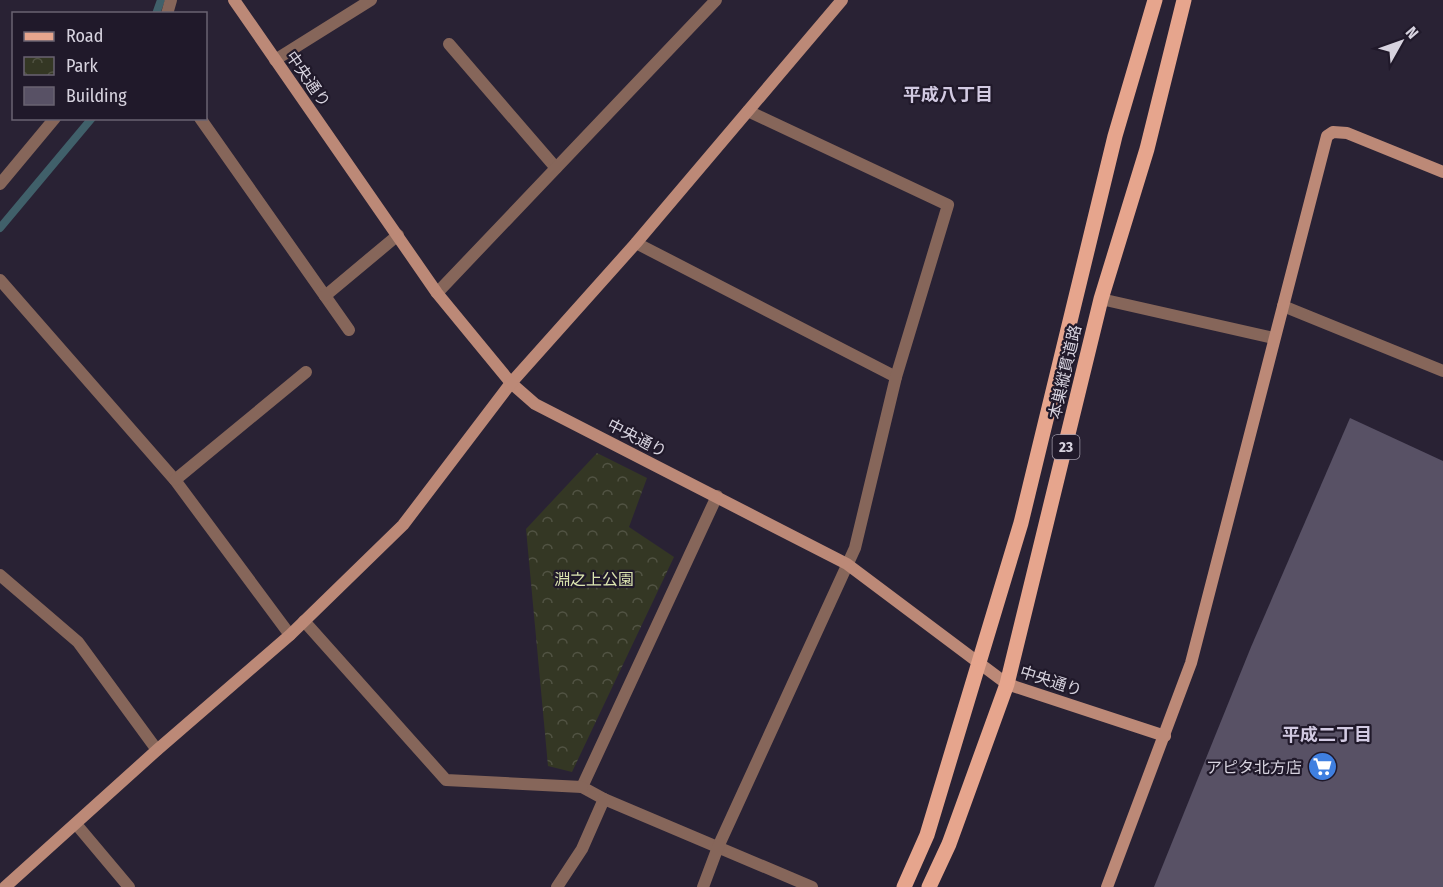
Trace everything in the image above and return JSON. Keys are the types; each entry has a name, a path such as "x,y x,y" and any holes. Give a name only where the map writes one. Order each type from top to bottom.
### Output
{"main road":[{"name":"本巣縦貫道路","path":"904,887 927,835 1021,523 1115,136 1155,0"},
{"name":"本巣縦貫道路","path":"929,887 949,844 1007,684 1101,298 1147,148 1184,0"}],"street":[{"name":"中央通り","path":"234,0 437,293 511,383 535,404 847,564 1007,684 1165,736"},
{"path":"275,60 371,0"},
{"path":"437,293 716,0"},
{"path":"4,887 290,635 403,525 511,383 636,243 842,0"},
{"path":"449,44 556,168"},
{"path":"703,887 718,847 855,548 896,377 948,205 748,111"},
{"path":"0,184 53,120"},
{"path":"201,120 349,330"},
{"path":"1107,887 1191,663 1273,338 1327,136 1333,132 1347,133 1443,172"},
{"path":"325,296 398,235"},
{"path":"636,243 896,377"},
{"path":"0,280 175,480 290,635"},
{"path":"1101,298 1273,338"},
{"path":"1283,306 1443,371"},
{"path":"175,480 306,372"},
{"path":"582,787 717,496"},
{"path":"0,575 78,642 157,750"},
{"path":"304,621 446,780 582,787 604,799 812,887"},
{"path":"557,887 582,849 604,799"},
{"path":"76,824 129,887"}],"green space":[{"name":"淵之上公園","path":"597,453 647,478 629,527 674,557 572,772 548,766 526,529"}],"building":[{"name":"アピタ北方店","path":"1350,418 1443,461 1443,887 1154,887 1251,647"}],"waterway":[{"path":"157,12 161,0"},
{"path":"0,228 90,120"}],"place":[{"name":"アピタ北方店","path":"1323,767"}],"district":[{"name":"平成八丁目","path":"948,95"},
{"name":"平成二丁目","path":"1327,735"}]}
